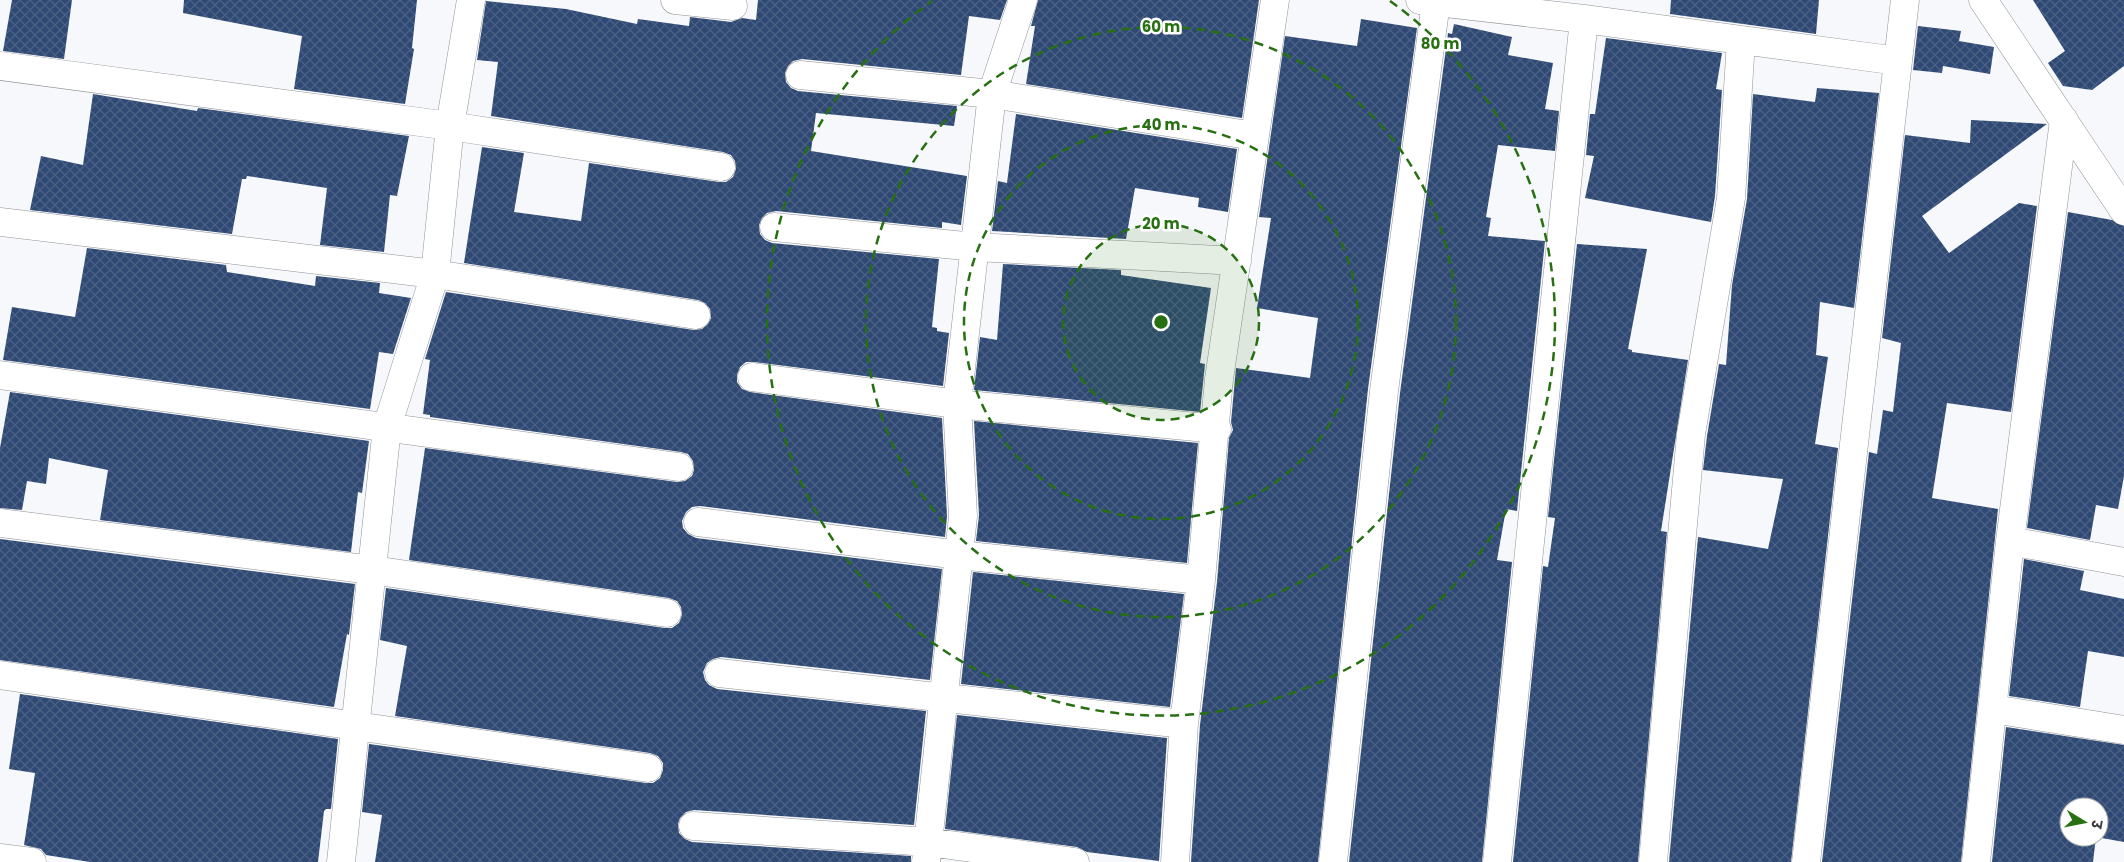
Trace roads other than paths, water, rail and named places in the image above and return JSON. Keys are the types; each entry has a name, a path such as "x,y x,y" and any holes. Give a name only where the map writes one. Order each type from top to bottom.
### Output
{"street":[{"path":"341,862 387,426 435,274 450,126 471,0"},
{"path":"675,0 733,6"},
{"path":"927,852 963,516 957,404 992,94 1023,0"},
{"path":"1175,862 1184,724 1201,580 1219,379 1275,0"},
{"path":"1806,862 1905,0"},
{"path":"1983,0 2124,211"},
{"path":"1333,862 1428,1 1584,19 1898,61"},
{"path":"1497,862 1584,19"},
{"path":"1653,862 1691,434 1732,198 1742,41"},
{"path":"0,66 450,126 721,167"},
{"path":"800,75 992,94 1254,136"},
{"path":"1976,862 2010,541 2064,120"},
{"path":"0,222 435,274 696,315"},
{"path":"774,227 975,247 1237,261"},
{"path":"0,375 680,467"},
{"path":"752,377 957,404 1216,428"},
{"path":"698,522 959,555 1201,580"},
{"path":"0,523 372,570 666,613"},
{"path":"2010,541 2124,562"},
{"path":"719,673 1184,724"},
{"path":"0,675 648,768"},
{"path":"1993,709 2124,730"},
{"path":"693,826 927,852 1076,862"},
{"path":"0,858 32,862"}]}
